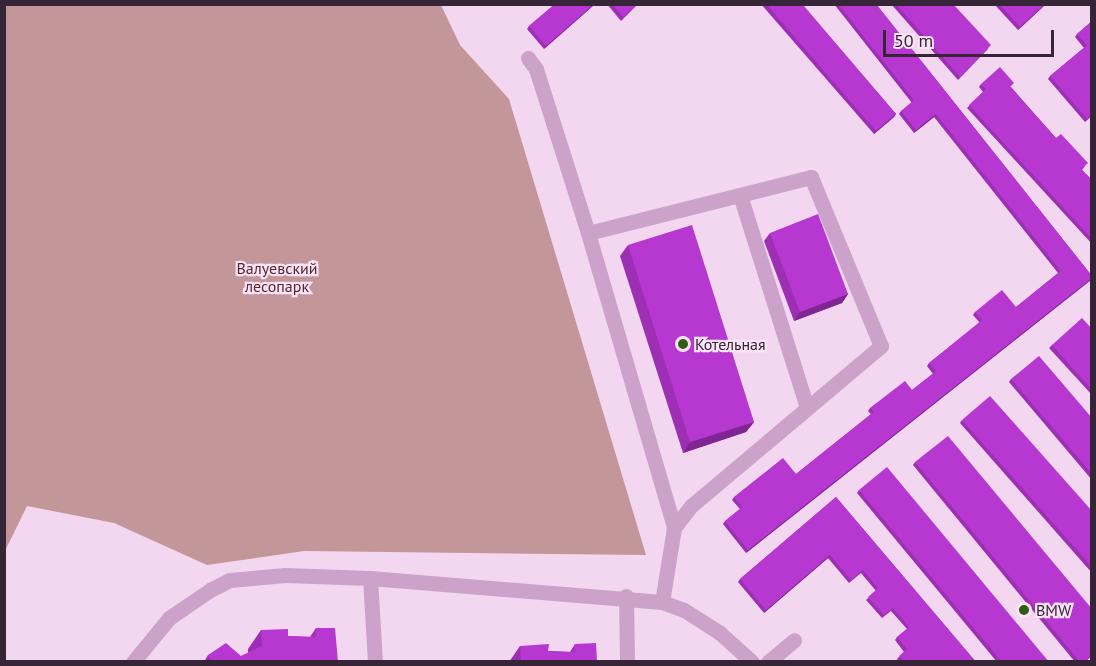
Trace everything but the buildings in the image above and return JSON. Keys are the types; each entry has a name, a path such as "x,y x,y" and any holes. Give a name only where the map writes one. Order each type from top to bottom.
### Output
{"street":[{"path":"528,58 536,69 588,233 674,528 662,602"},
{"path":"588,233 811,177 881,346 691,506 674,528"},
{"path":"740,195 807,408"},
{"path":"133,662 169,618 230,580 285,576 370,578 626,596 662,602 684,610 720,633 752,662"},
{"path":"370,578 375,662"},
{"path":"626,596 627,662"},
{"path":"768,662 794,640"}],"green space":[{"name":"Валуевский лесопарк","path":"5,4 441,5 460,45 509,99 646,555 304,551 207,565 114,523 27,506 5,551"}],"place":[{"name":"Котельная","path":"683,344"},
{"name":"BMW","path":"1024,610"}]}
